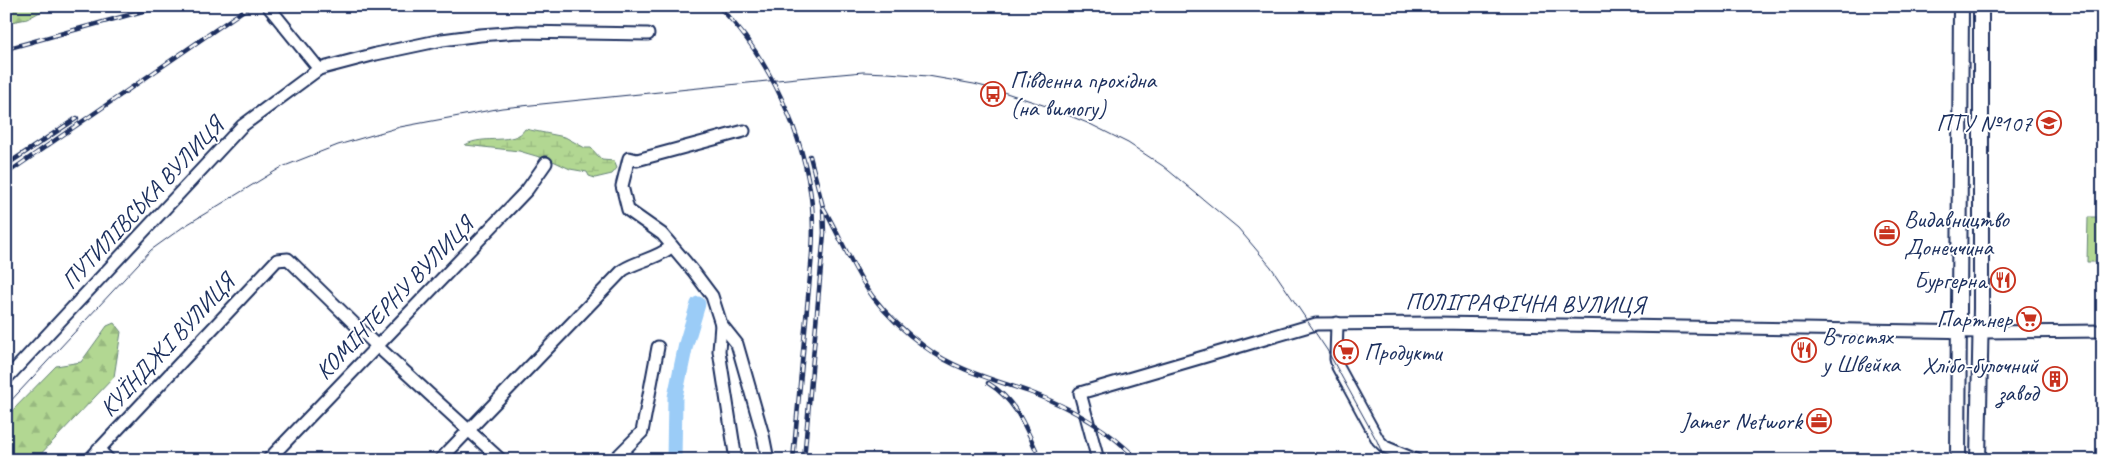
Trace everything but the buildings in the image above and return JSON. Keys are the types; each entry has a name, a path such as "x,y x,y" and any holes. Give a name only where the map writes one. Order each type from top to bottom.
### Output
{"main road":[{"path":"1958,460 1961,6"},
{"path":"1978,460 1981,6"}],"street":[{"path":"268,6 319,69"},
{"name":"ПУТИЛІВСЬКА ВУЛИЦЯ","path":"6,379 242,126 319,69 442,40 480,35 518,32 648,34"},
{"path":"736,460 719,351 721,324 717,307 712,296 662,234 628,210 622,186 629,158 637,160 744,130"},
{"name":"КОМІНТЕРНУ ВУЛИЦЯ","path":"268,460 527,190 546,162"},
{"path":"440,460 623,270 657,257 672,246"},
{"name":"КУЇНДЖІ ВУЛИЦЯ","path":"88,460 277,260 288,259 378,346"},
{"path":"1337,323 1336,360 1338,367 1378,440 1385,447 1416,460"},
{"name":"ПОЛІГРАФІЧНА ВУЛИЦЯ","path":"1098,460 1080,393 1316,324 1437,323 1960,332 2103,331"},
{"path":"721,324 737,344 763,435 768,460"},
{"path":"378,346 501,460"},
{"path":"614,460 642,432 658,347"},
{"path":"98,449 109,460"}],"green space":[{"path":"6,6 51,6 27,19 6,23"},
{"path":"525,129 565,137 585,148 591,148 602,160 614,161 617,168 612,174 595,178 589,176 587,172 570,169 553,161 519,151 465,145 481,140 514,137"},
{"path":"2088,217 2103,217 2103,262 2087,262"},
{"path":"114,323 121,332 114,377 35,460 6,460 6,417 56,366 81,362 107,326"}],"waterway":[{"path":"674,460 675,397 686,344 698,304"}],"tram line":[{"path":"6,406 151,250 183,227 282,167 338,145 400,127 502,108 863,72 928,76 994,89 1043,105 1090,124 1128,143 1163,166 1238,228 1271,267 1327,350 1377,441 1385,460"}],"railway":[{"path":"6,49 161,6"},
{"path":"6,174 250,6"},
{"path":"718,6 753,48 768,72 792,124 808,179 812,205 813,244 793,460"},
{"path":"6,165 77,118"},
{"path":"804,460 824,233 823,207 810,156"},
{"path":"823,207 859,276 873,297 918,342 963,369 1032,393 1061,405 1089,420 1138,460"},
{"path":"988,383 1005,396 1017,412 1036,450"}],"place":[{"name":"Південна прохідна (на вимогу)","path":"993,94"},
{"name":"ПТУ №107","path":"2049,123"},
{"name":"Видавництво Донеччина","path":"1887,233"},
{"name":"Бургерна","path":"2003,280"},
{"name":"Партнер","path":"2029,319"},
{"name":"В гостях у Швейка","path":"1804,350"},
{"name":"Продукти","path":"1346,352"},
{"name":"Хлібо-булочний завод","path":"2055,379"},
{"name":"Jamer Network","path":"1819,421"}]}
